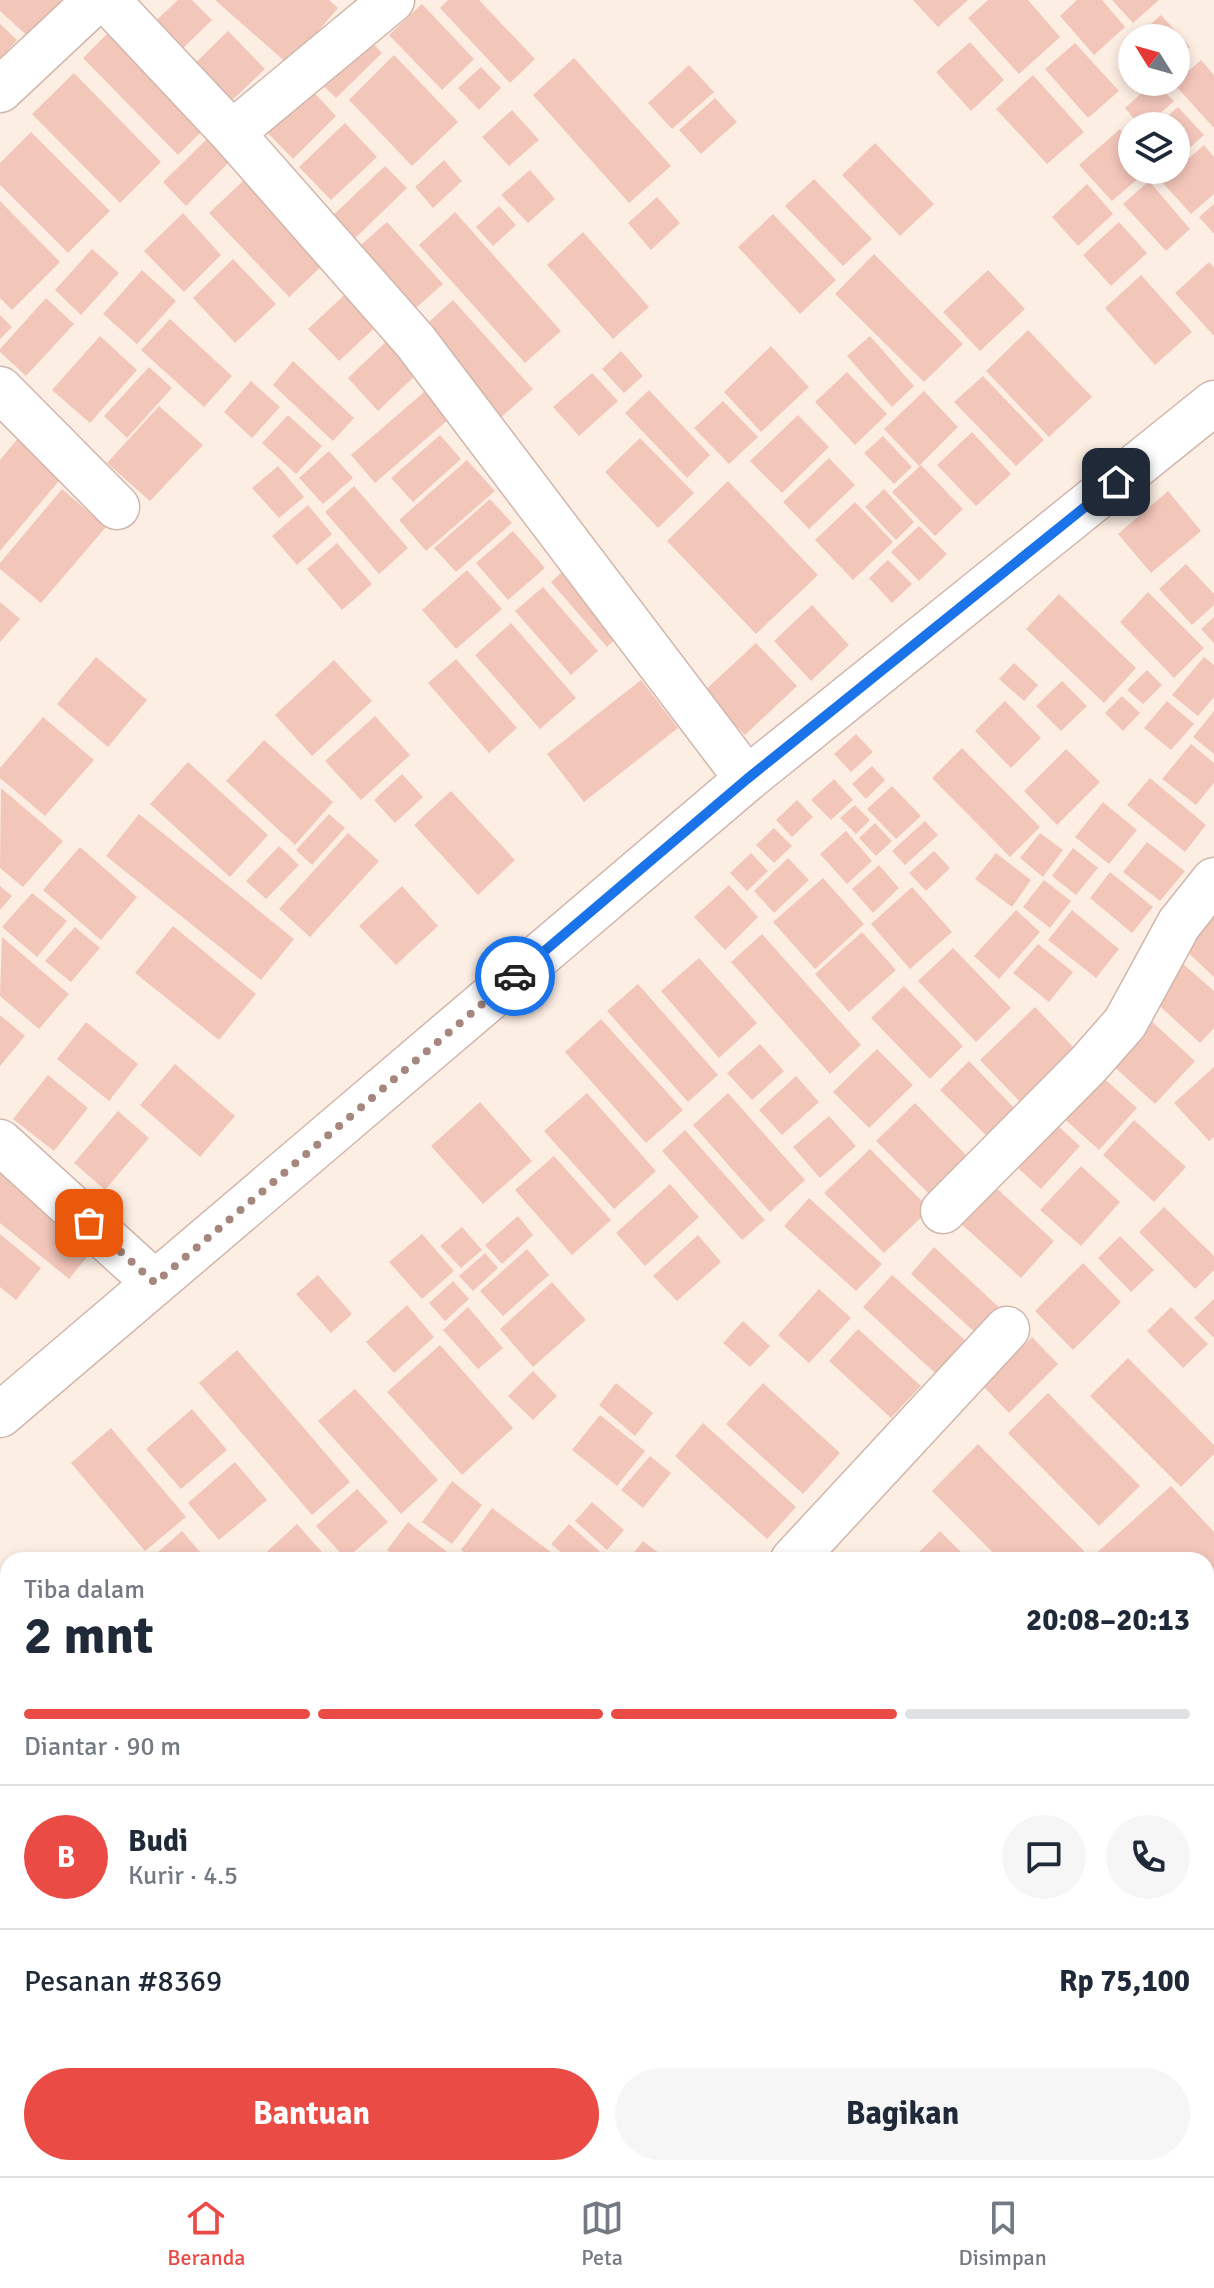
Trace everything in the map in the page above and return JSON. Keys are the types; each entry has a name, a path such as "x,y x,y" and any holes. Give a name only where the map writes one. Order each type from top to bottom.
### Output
{"street":[{"path":"0,90 96,0"},
{"path":"107,0 232,133 415,341 747,779"},
{"path":"232,133 392,0"},
{"path":"0,389 117,507"},
{"path":"0,1415 747,779 1214,403"},
{"path":"943,1211 1088,1065 1125,1023 1179,924 1214,880"},
{"path":"0,1142 155,1283"},
{"path":"800,1552 1007,1329"}],"building":[{"path":"0,0 60,0 64,4 32,40 0,11"},
{"path":"178,0 192,0 212,20 177,54 150,26"},
{"path":"215,0 329,0 338,8 289,65"},
{"path":"448,0 479,0 535,59 510,83 440,8"},
{"path":"913,0 968,0 938,27"},
{"path":"988,0 1028,0 1060,37 1019,74 968,18"},
{"path":"1077,0 1102,0 1122,24 1118,24 1118,33 1094,55 1060,16"},
{"path":"1112,0 1159,0 1133,23"},
{"path":"422,4 474,59 442,90 389,35"},
{"path":"1161,15 1169,24 1151,24"},
{"path":"118,23 213,120 178,155 83,58"},
{"path":"0,24 17,40 0,59"},
{"path":"359,29 382,53 336,98 312,75"},
{"path":"228,31 265,69 224,108 188,70"},
{"path":"970,42 1004,80 971,111 936,72"},
{"path":"1075,43 1118,92 1088,118 1045,69"},
{"path":"394,55 458,122 412,166 349,100"},
{"path":"574,58 671,166 629,203 533,95"},
{"path":"1201,60 1214,75 1214,128 1185,96 1190,96 1190,70"},
{"path":"689,65 714,92 672,129 648,103"},
{"path":"481,67 501,88 479,110 458,88"},
{"path":"74,73 161,162 120,203 32,114"},
{"path":"1033,75 1084,132 1047,164 996,109"},
{"path":"304,82 336,116 293,159 260,125"},
{"path":"1138,96 1169,96 1174,101 1162,112 1128,112 1125,108"},
{"path":"715,98 737,122 701,154 679,130"},
{"path":"512,110 539,140 509,166 482,137"},
{"path":"1190,120 1204,135 1190,148"},
{"path":"345,123 377,157 331,200 299,167"},
{"path":"1118,131 1118,184 1132,184 1112,201 1079,165"},
{"path":"31,132 110,211 68,253 0,185 0,163"},
{"path":"208,138 231,160 186,206 163,182"},
{"path":"875,143 934,204 900,236 842,175"},
{"path":"1204,145 1214,157 1214,194 1191,214 1164,184 1190,184 1190,157"},
{"path":"444,160 462,181 433,208 415,187"},
{"path":"385,166 407,188 347,246 325,223"},
{"path":"530,170 555,199 528,223 501,195"},
{"path":"814,179 872,239 843,266 785,206"},
{"path":"244,180 324,264 289,297 209,213"},
{"path":"1087,184 1113,214 1078,246 1052,217"},
{"path":"1146,184 1152,184 1190,229 1166,251 1123,204"},
{"path":"657,197 680,223 651,250 628,223"},
{"path":"0,201 60,262 12,310 0,298"},
{"path":"1214,204 1214,234 1199,217"},
{"path":"499,206 516,225 493,246 476,227"},
{"path":"455,212 561,331 525,363 419,245"},
{"path":"183,213 221,255 184,292 144,251"},
{"path":"773,214 836,280 800,314 738,247"},
{"path":"387,222 443,284 409,314 354,251"},
{"path":"1119,222 1147,253 1111,286 1083,255"},
{"path":"583,232 649,307 613,339 547,265"},
{"path":"92,249 119,273 81,315 55,290"},
{"path":"874,254 963,344 924,382 835,294"},
{"path":"233,259 276,304 235,343 193,298"},
{"path":"1209,262 1214,267 1214,336 1175,293"},
{"path":"142,270 176,301 137,344 103,314"},
{"path":"988,270 1025,309 980,351 943,312"},
{"path":"1141,275 1192,332 1155,365 1105,308"},
{"path":"353,287 384,319 339,361 308,329"},
{"path":"46,298 74,324 26,376 0,349"},
{"path":"453,300 533,389 498,420 419,331"},
{"path":"0,315 12,327 0,339"},
{"path":"170,319 232,376 204,407 141,350"},
{"path":"1028,330 1092,397 1049,437 986,371"},
{"path":"100,336 137,370 90,423 52,390"},
{"path":"392,336 423,368 378,411 348,378"},
{"path":"870,336 914,386 892,407 847,356"},
{"path":"771,346 809,387 761,432 724,392"},
{"path":"621,351 643,376 624,393 602,369"},
{"path":"293,361 354,418 333,441 273,385"},
{"path":"149,367 172,388 127,438 104,416"},
{"path":"847,372 887,414 855,445 815,402"},
{"path":"592,373 618,401 579,436 553,407"},
{"path":"983,376 1044,440 1016,466 954,402"},
{"path":"251,381 280,407 252,438 224,412"},
{"path":"649,390 710,455 687,478 625,413"},
{"path":"924,391 958,427 919,466 884,429"},
{"path":"424,392 449,419 375,483 351,455"},
{"path":"723,401 758,437 729,464 694,428"},
{"path":"159,406 203,445 150,501 107,463"},
{"path":"288,415 322,446 296,474 262,443"},
{"path":"798,415 829,447 782,493 750,461"},
{"path":"972,432 1011,474 976,506 937,465"},
{"path":"440,435 461,459 413,502 391,478"},
{"path":"883,436 912,467 894,484 864,453"},
{"path":"19,437 63,476 0,551 0,460"},
{"path":"640,438 694,493 658,528 605,472"},
{"path":"329,451 353,478 323,504 299,478"},
{"path":"829,458 855,485 809,529 783,502"},
{"path":"467,460 495,491 426,551 399,520"},
{"path":"921,465 963,509 935,536 892,492"},
{"path":"278,466 304,497 279,518 252,488"},
{"path":"728,481 818,575 756,634 667,541"},
{"path":"354,486 408,548 379,574 325,512"},
{"path":"62,489 106,527 41,603 0,569 0,563"},
{"path":"884,489 914,522 896,540 865,507"},
{"path":"1168,491 1201,531 1151,573 1118,534"},
{"path":"490,499 512,523 456,572 434,548"},
{"path":"855,502 893,542 853,580 815,540"},
{"path":"308,505 332,534 297,565 272,536"},
{"path":"919,526 947,554 919,581 891,552"},
{"path":"513,531 545,568 508,600 476,563"},
{"path":"337,543 372,584 342,610 307,569"},
{"path":"888,560 912,584 892,603 869,578"},
{"path":"1186,564 1214,594 1214,605 1192,625 1159,589"},
{"path":"566,568 623,632 607,647 551,582"},
{"path":"467,570 502,609 456,649 422,610"},
{"path":"543,587 598,651 571,675 515,611"},
{"path":"1148,592 1204,648 1174,678 1120,622"},
{"path":"1059,594 1136,668 1104,703 1026,629"},
{"path":"0,602 20,619 0,642"},
{"path":"812,605 849,645 811,681 774,641"},
{"path":"1214,617 1214,643 1201,629"},
{"path":"511,623 576,698 540,729 475,655"},
{"path":"756,643 797,686 745,735 703,692"},
{"path":"96,657 147,700 108,747 57,704"},
{"path":"1204,657 1214,665 1214,697 1198,716 1172,695"},
{"path":"456,659 517,728 489,753 428,683"},
{"path":"334,660 372,701 312,756 275,715"},
{"path":"1014,663 1038,685 1024,701 999,679"},
{"path":"1147,670 1162,685 1143,704 1127,690"},
{"path":"641,680 678,728 584,802 547,754"},
{"path":"1062,681 1087,706 1061,731 1036,706"},
{"path":"1122,696 1140,713 1123,731 1105,713"},
{"path":"1005,701 1041,738 1011,768 975,731"},
{"path":"1167,701 1194,724 1171,750 1144,728"},
{"path":"1214,711 1214,754 1193,737"},
{"path":"375,716 410,755 361,800 325,761"},
{"path":"43,717 94,760 45,816 0,778 0,768"},
{"path":"856,734 873,752 851,772 834,754"},
{"path":"264,740 333,802 295,845 226,781"},
{"path":"1191,744 1214,763 1214,783 1196,805 1162,779"},
{"path":"962,748 1040,827 1010,857 932,778"},
{"path":"1066,749 1100,782 1057,825 1024,791"},
{"path":"188,762 268,835 230,877 150,804"},
{"path":"872,766 885,780 866,799 852,784"},
{"path":"402,774 423,797 395,823 374,800"},
{"path":"1150,778 1206,825 1185,852 1127,805"},
{"path":"834,779 853,800 831,820 811,800"},
{"path":"892,786 921,816 896,839 867,809"},
{"path":"1,788 63,841 23,887 0,868"},
{"path":"451,791 515,860 478,895 414,825"},
{"path":"797,800 813,817 792,837 776,820"},
{"path":"1103,802 1137,830 1109,864 1075,837"},
{"path":"855,805 870,820 856,834 840,818"},
{"path":"139,814 294,939 261,980 106,856"},
{"path":"329,814 345,828 312,865 296,850"},
{"path":"925,821 938,835 905,865 892,851"},
{"path":"875,823 892,841 876,856 859,838"},
{"path":"774,828 792,846 774,863 756,845"},
{"path":"846,831 872,861 847,884 820,854"},
{"path":"348,833 379,861 310,937 279,909"},
{"path":"1040,833 1063,850 1043,877 1020,858"},
{"path":"1147,842 1185,871 1160,901 1123,872"},
{"path":"279,846 299,865 266,899 246,881"},
{"path":"80,847 137,897 101,940 43,890"},
{"path":"1073,848 1098,868 1076,895 1052,876"},
{"path":"934,851 950,868 926,891 909,873"},
{"path":"751,853 768,871 747,891 730,873"},
{"path":"996,853 1031,880 1012,907 975,879"},
{"path":"788,858 809,880 774,913 754,891"},
{"path":"879,865 899,888 873,913 852,889"},
{"path":"1110,872 1153,907 1132,933 1090,898"},
{"path":"823,878 864,924 815,969 773,922"},
{"path":"1044,880 1071,901 1050,928 1023,907"},
{"path":"729,885 758,917 725,950 694,917"},
{"path":"0,886 12,896 0,910"},
{"path":"402,886 438,926 396,965 359,926"},
{"path":"912,887 952,932 910,969 871,924"},
{"path":"32,893 67,921 37,957 2,927"},
{"path":"1016,910 1040,932 999,979 974,956"},
{"path":"1072,910 1119,949 1096,978 1048,940"},
{"path":"1214,913 1214,977 1182,947"},
{"path":"173,926 256,994 219,1040 135,973"},
{"path":"75,927 100,948 71,982 45,961"},
{"path":"862,932 896,970 849,1012 815,974"},
{"path":"762,934 861,1045 830,1074 731,962"},
{"path":"2,937 69,994 39,1029 0,996"},
{"path":"1038,944 1073,972 1049,1002 1013,973"},
{"path":"953,948 1011,1008 976,1042 918,981"},
{"path":"699,958 757,1023 719,1058 661,991"},
{"path":"1182,963 1214,991 1214,1028 1200,1043 1151,998"},
{"path":"638,984 718,1075 688,1102 607,1011"},
{"path":"904,986 963,1046 930,1079 871,1018"},
{"path":"1035,1007 1075,1049 1021,1103 980,1060"},
{"path":"0,1015 25,1036 0,1066"},
{"path":"1148,1018 1195,1061 1155,1104 1109,1062"},
{"path":"601,1019 683,1110 646,1143 565,1052"},
{"path":"86,1022 138,1064 109,1101 57,1059"},
{"path":"760,1044 784,1071 752,1100 727,1073"},
{"path":"877,1049 913,1085 869,1128 833,1092"},
{"path":"969,1061 1018,1112 990,1139 940,1090"},
{"path":"175,1064 235,1116 200,1157 140,1105"},
{"path":"1214,1067 1214,1137 1209,1141 1174,1103"},
{"path":"1099,1074 1137,1108 1099,1150 1060,1115"},
{"path":"48,1075 88,1108 54,1151 13,1119"},
{"path":"796,1076 819,1102 782,1135 759,1110"},
{"path":"587,1093 656,1171 614,1209 544,1131"},
{"path":"728,1093 805,1180 770,1212 693,1125"},
{"path":"480,1102 532,1161 483,1204 431,1146"},
{"path":"915,1103 969,1158 931,1196 876,1141"},
{"path":"118,1111 149,1138 105,1190 74,1163"},
{"path":"829,1116 856,1146 820,1178 793,1147"},
{"path":"1048,1117 1080,1146 1041,1189 1008,1159"},
{"path":"1134,1120 1186,1167 1154,1202 1103,1155"},
{"path":"685,1130 765,1220 742,1240 662,1151"},
{"path":"0,1146 113,1225 69,1279 0,1223"},
{"path":"870,1149 930,1209 884,1253 824,1193"},
{"path":"554,1156 611,1220 572,1255 515,1190"},
{"path":"1081,1166 1120,1202 1081,1246 1040,1210"},
{"path":"670,1184 699,1217 645,1266 616,1233"},
{"path":"992,1184 1054,1241 1021,1278 958,1221"},
{"path":"809,1198 882,1264 856,1291 784,1226"},
{"path":"1164,1207 1214,1256 1214,1270 1195,1289 1139,1232"},
{"path":"518,1216 533,1235 502,1264 485,1245"},
{"path":"462,1227 482,1250 461,1268 440,1246"},
{"path":"0,1234 41,1268 16,1300 0,1287"},
{"path":"422,1234 454,1271 422,1299 389,1262"},
{"path":"698,1235 721,1262 677,1301 653,1276"},
{"path":"1120,1236 1154,1270 1131,1292 1098,1258"},
{"path":"934,1247 1003,1311 980,1337 911,1274"},
{"path":"527,1249 549,1275 503,1316 480,1291"},
{"path":"485,1253 498,1268 473,1291 459,1276"},
{"path":"1083,1263 1121,1302 1073,1350 1035,1311"},
{"path":"318,1275 352,1314 331,1333 296,1294"},
{"path":"892,1275 965,1340 935,1373 863,1307"},
{"path":"453,1281 469,1299 445,1321 429,1303"},
{"path":"552,1282 586,1320 533,1367 500,1329"},
{"path":"819,1289 851,1318 809,1363 778,1335"},
{"path":"1214,1299 1214,1338 1194,1318"},
{"path":"407,1305 434,1337 394,1373 366,1342"},
{"path":"468,1307 503,1348 478,1369 443,1330"},
{"path":"1171,1307 1208,1344 1183,1368 1147,1331"},
{"path":"743,1321 770,1346 750,1367 723,1343"},
{"path":"858,1329 921,1386 891,1418 829,1361"},
{"path":"1032,1337 1058,1364 1009,1413 983,1386"},
{"path":"440,1345 513,1428 462,1475 387,1392"},
{"path":"237,1350 350,1482 312,1515 199,1383"},
{"path":"1128,1358 1214,1445 1214,1454 1181,1487 1090,1396"},
{"path":"533,1371 557,1396 533,1420 508,1396"},
{"path":"616,1383 653,1413 635,1436 599,1405"},
{"path":"763,1383 840,1453 803,1494 726,1424"},
{"path":"355,1389 438,1480 401,1514 318,1421"},
{"path":"1048,1393 1140,1486 1099,1526 1008,1433"},
{"path":"192,1409 227,1450 181,1489 146,1449"},
{"path":"600,1415 645,1451 617,1486 572,1450"},
{"path":"703,1423 796,1507 767,1539 675,1456"},
{"path":"111,1428 186,1517 145,1551 71,1463"},
{"path":"978,1444 1084,1551 992,1552 932,1491"},
{"path":"650,1456 671,1473 643,1508 621,1490"},
{"path":"235,1462 267,1500 219,1540 188,1503"},
{"path":"452,1481 482,1505 452,1544 422,1522"},
{"path":"1171,1486 1214,1532 1214,1552 1098,1552"},
{"path":"357,1489 388,1522 354,1552 340,1552 316,1526"},
{"path":"592,1502 624,1530 607,1550 575,1521"},
{"path":"492,1508 551,1552 464,1552 461,1550"},
{"path":"408,1522 447,1552 390,1552 387,1550"},
{"path":"297,1524 322,1552 266,1552"},
{"path":"569,1524 600,1552 560,1552 551,1544"},
{"path":"182,1531 200,1552 158,1552"},
{"path":"940,1531 961,1552 919,1552"},
{"path":"643,1541 657,1552 634,1552"}],"way so far":[{"path":"89,1223 155,1283 515,976"}],"route":[{"path":"515,976 747,779 1116,482"}]}
